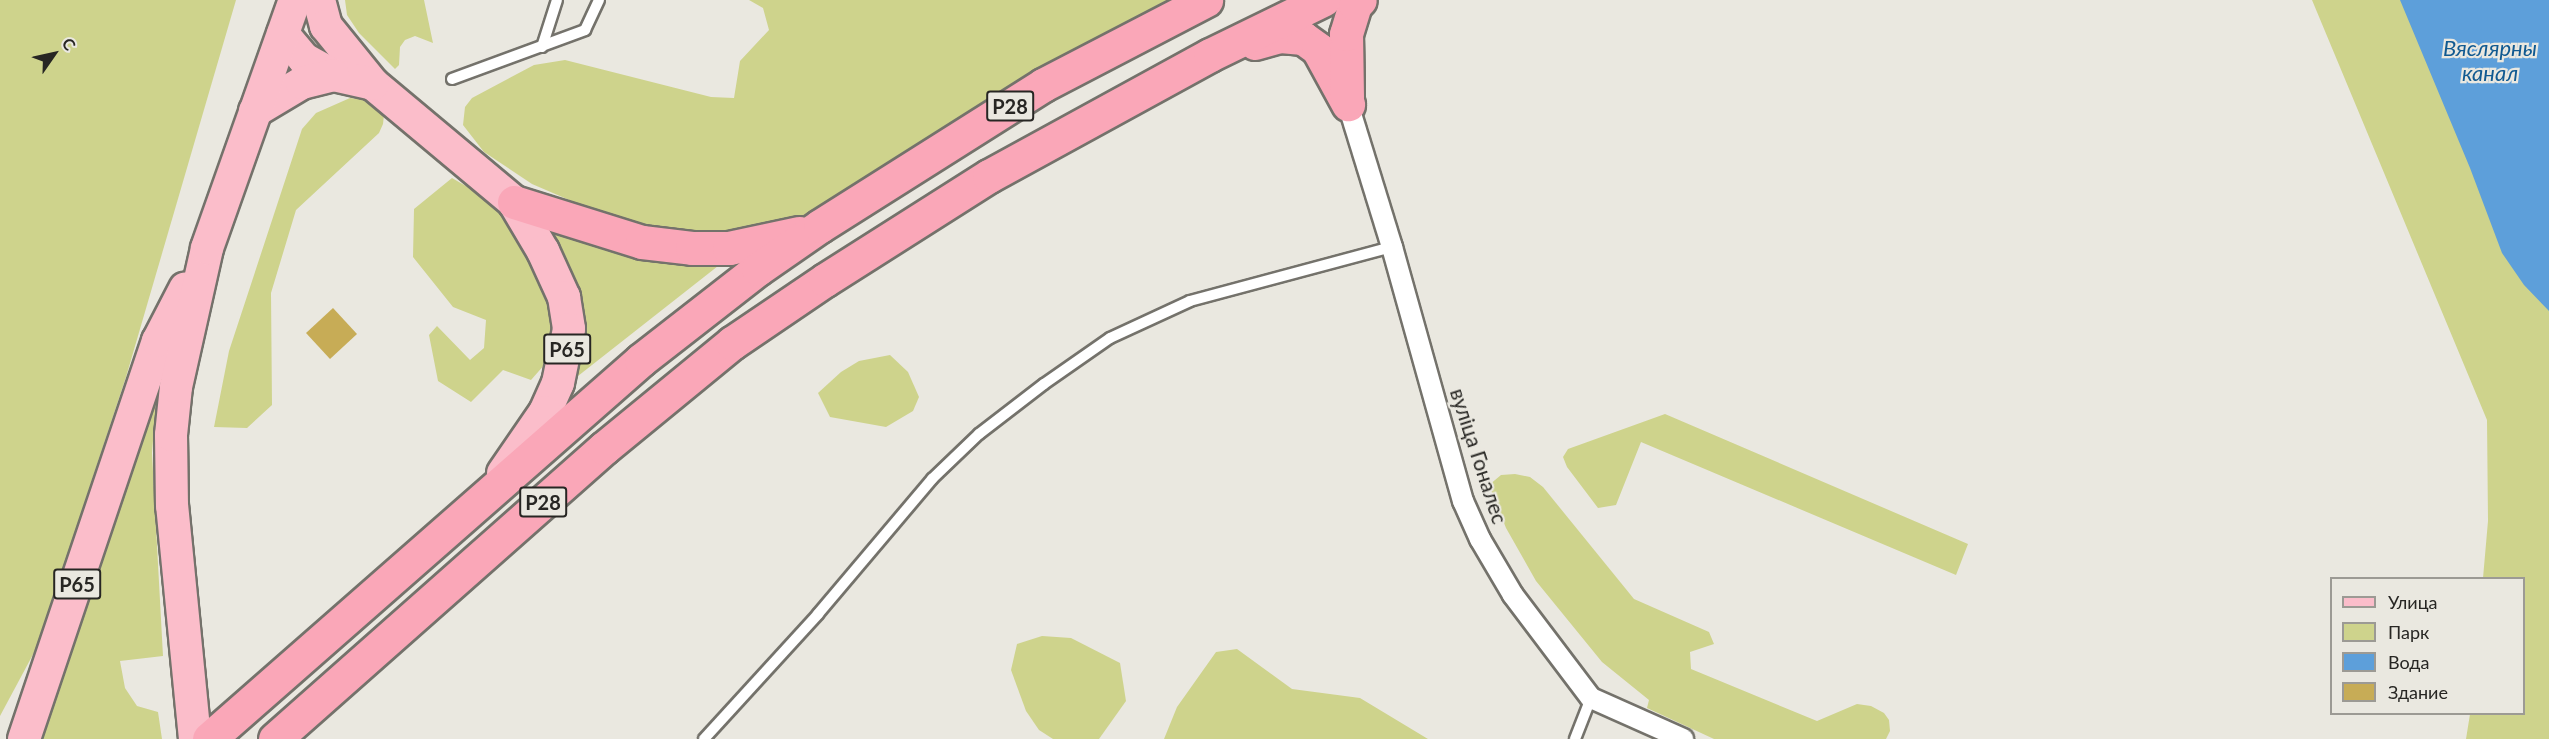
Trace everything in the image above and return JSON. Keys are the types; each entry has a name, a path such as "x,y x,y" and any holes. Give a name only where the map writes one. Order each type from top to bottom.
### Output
{"highway":[{"name":"Р28","path":"209,739 641,360 758,269 820,226 1043,85 1206,0"},
{"name":"Р28","path":"275,739 604,448 732,343 825,280 989,176 1210,55 1323,0"},
{"path":"1348,104 1347,34 1355,4 1360,0"},
{"path":"1210,55 1280,36 1303,38 1318,49 1348,104"},
{"name":"Р65","path":"514,202 642,242 692,249 729,248 789,236 820,226"}],"main road":[{"name":"Р65","path":"195,739 172,506 171,435 176,387 207,248 295,0"},
{"name":"Р65","path":"283,34 307,26 323,13 373,84 514,202 543,251 564,297 569,329 558,383 545,412 492,489"},
{"name":"Р65","path":"283,34 304,59 333,75 373,84"},
{"name":"Р65","path":"255,111 302,83 333,75"},
{"name":"Р65","path":"24,739 158,341 207,248"}],"street":[{"name":"вуліца Гоналес","path":"1348,104 1392,247 1455,474 1472,520 1513,595 1591,698 1683,739"}],"lane":[{"path":"542,47 557,0"},
{"path":"452,79 585,30 599,0"},
{"path":"704,739 818,614 932,479 979,434 1044,384 1110,338 1190,301 1392,247"},
{"path":"1575,739 1591,698"}],"green space":[{"path":"0,0 236,0 126,377 37,647 0,716"},
{"path":"345,0 424,0 433,43 415,36 405,40 400,47 399,65 395,69 359,33 347,15"},
{"path":"749,0 1174,0 1065,55 795,225 716,241 625,224 532,184 484,152 463,125 465,107 472,98 534,65 565,60 711,97 734,98 740,61 769,30 763,8"},
{"path":"2312,0 2549,0 2549,739 2466,739 2470,715 2525,715 2525,577 2483,577 2488,521 2487,420"},
{"path":"350,98 368,100 380,106 384,115 383,124 379,133 296,210 271,293 272,405 247,428 214,427 229,351 302,129 316,113"},
{"path":"452,178 490,200 522,239 552,300 553,355 531,380 503,370 471,402 438,381 429,335 437,326 470,360 484,348 486,320 453,307 413,257 414,209"},
{"path":"536,221 579,242 615,251 664,258 732,255 578,376 572,374"},
{"path":"890,355 908,372 919,397 913,411 886,427 830,417 818,393 841,372 859,361"},
{"path":"158,378 152,453 163,656 120,661 125,688 137,706 158,712 162,739 35,739"},
{"path":"1665,414 1968,544 1956,575 1641,442 1616,505 1598,508 1567,467 1563,457 1568,449"},
{"path":"1515,474 1530,477 1543,487 1634,599 1709,632 1714,644 1690,652 1691,669 1817,721 1857,704 1871,706 1884,713 1889,720 1890,731 1886,739 1714,739 1647,708 1649,700 1602,662 1536,581 1506,528 1489,485 1501,475"},
{"path":"1042,636 1071,638 1120,663 1126,701 1099,739 1053,739 1039,730 1026,711 1011,670 1017,644"},
{"path":"1237,649 1292,689 1360,698 1428,739 1164,739 1177,707 1216,652"}],"water":[{"name":"Вяслярны канал","path":"2400,0 2549,0 2549,311 2524,285 2502,253 2470,168"}],"building":[{"path":"333,308 357,334 330,359 306,333"}]}
